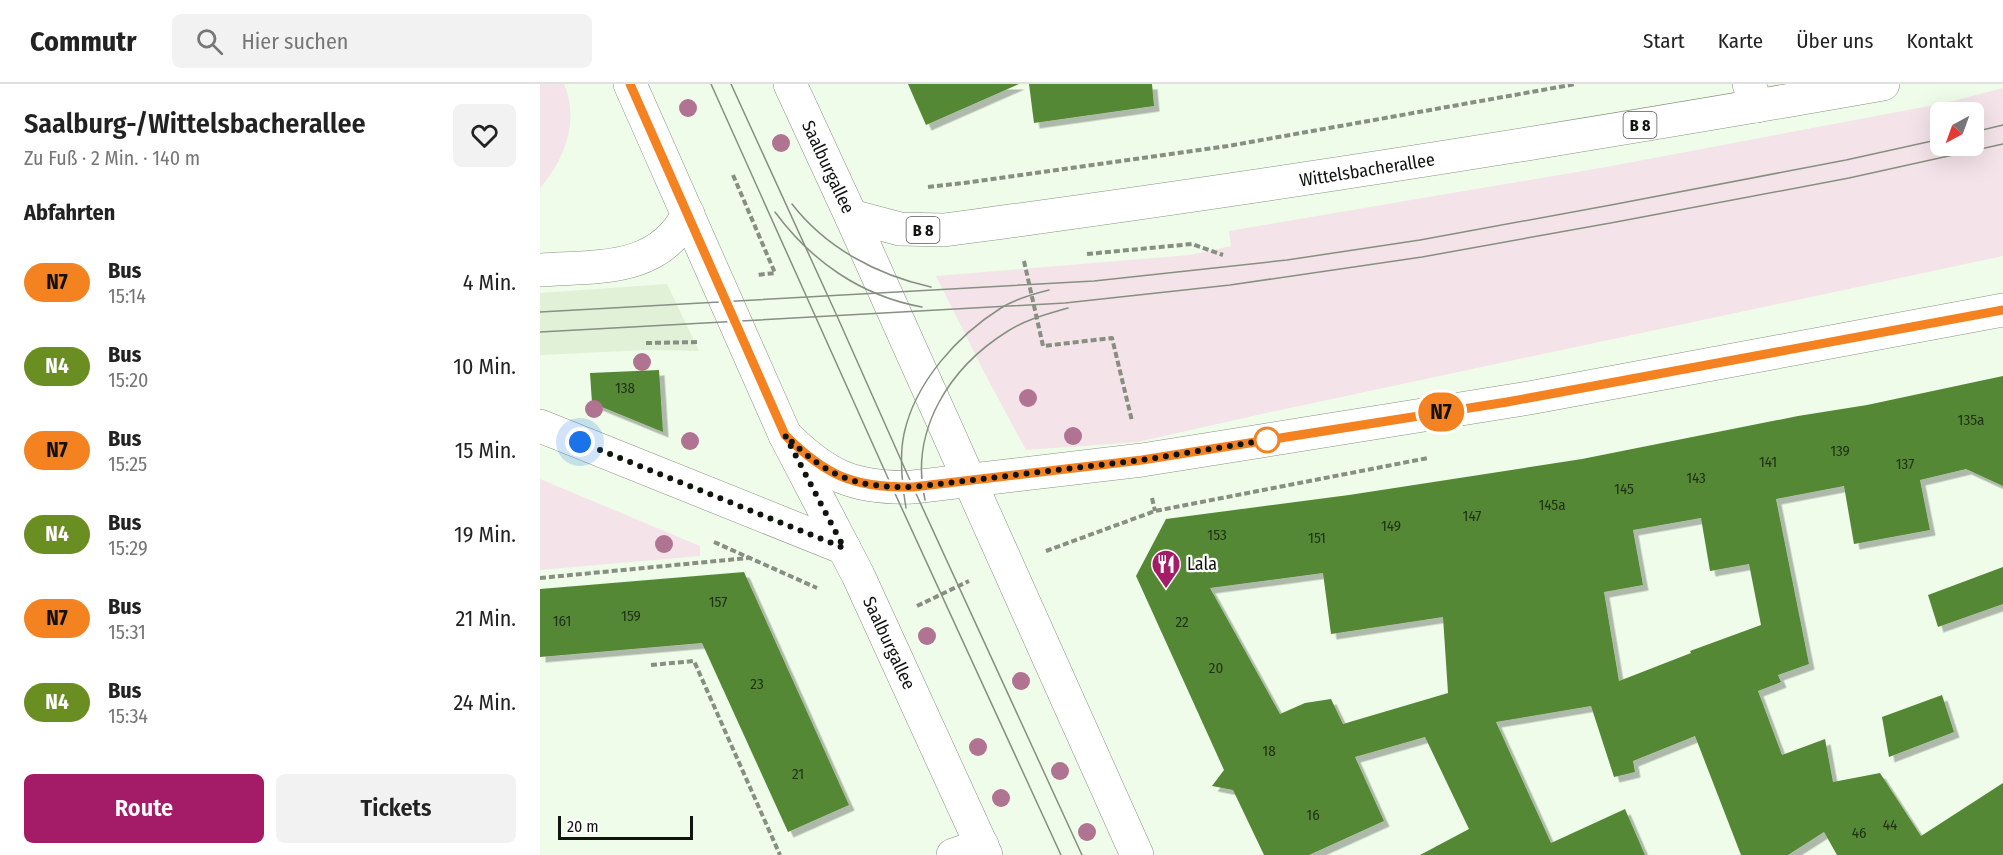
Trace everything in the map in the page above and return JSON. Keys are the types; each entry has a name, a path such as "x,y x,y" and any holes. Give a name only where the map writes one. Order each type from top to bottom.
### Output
{"main road":[{"name":"Saalburgallee","path":"630,84 785,435 844,548 974,852"},
{"name":"Saalburgallee","path":"790,84 1137,855"},
{"name":"Wittelsbacherallee","path":"851,216 900,229 954,229 1295,181 1753,95 1883,84"},
{"path":"540,270 610,265 644,257 661,248 681,228 688,214"},
{"path":"969,480 1142,460 1518,400 2003,310"},
{"path":"540,426 844,548"},
{"name":"Saalburgallee","path":"785,435 824,469 848,480 892,487 913,487 969,480"}],"path":[{"path":"925,187 1228,146 1576,84"},
{"path":"733,175 775,273 759,275"},
{"path":"1080,255 1192,244 1222,255"},
{"path":"1035,259 1024,260 1043,346 1112,338 1135,431"},
{"path":"646,343 701,342"},
{"path":"912,597 917,606 1006,564 1155,511 1438,456"},
{"path":"540,578 749,558"},
{"path":"651,664 694,661 780,855"}],"shaded area":[{"path":"540,84 564,84 569,98 570,126 562,153 540,188"},
{"path":"2003,88 2003,256 1138,442 1026,450 936,276 1190,255 1231,246 1229,231 1606,167 1930,106 1930,156 1984,156 1984,102 1949,102"},
{"path":"667,284 699,351 647,350 540,355 540,293"},
{"path":"540,479 700,546 700,556 540,570"}],"building":[{"path":"908,84 1019,84 926,125"},
{"path":"1029,84 1152,84 1154,106 1034,123"},
{"path":"659,370 663,432 592,403 590,373"},
{"path":"2003,376 2003,486 1966,469 1920,480 1930,530 1854,544 1844,486 1776,499 1809,664 1778,675 1781,682 1758,691 1782,755 1825,739 1833,782 1880,773 1921,836 2003,783 2003,855 1837,855 1824,832 1788,855 1741,855 1695,736 1633,761 1635,772 1614,777 1591,706 1496,722 1551,843 1625,809 1645,855 1420,855 1469,829 1425,737 1355,757 1384,821 1309,855 1264,855 1233,790 1212,786 1224,770 1136,576 1166,519 1349,495 1582,459 1798,416 1867,405","holes":["1701,518 1710,571 1749,564 1761,625 1690,651 1691,653 1619,681 1604,592 1643,585 1633,530","1323,573 1331,634 1443,617 1448,693 1343,724 1331,699 1305,703 1280,714 1210,588"]},
{"path":"2003,567 2003,604 1938,627 1928,595"},
{"path":"744,572 849,805 788,832 702,643 540,657 540,589"},
{"path":"1942,695 1954,732 1889,757 1882,717"}],"tram line":[{"path":"711,84 1061,855"},
{"path":"731,84 1082,855"},
{"path":"1984,130 2003,125"},
{"path":"540,312 1094,281 1287,260 1420,240 1611,205 1930,141"},
{"path":"540,332 1065,303 1230,285 1422,257 1616,222 1849,178 2003,144"},
{"path":"792,204 820,234 854,258 891,275 931,287"},
{"path":"775,212 805,246 839,274 878,294 922,307"},
{"path":"906,508 903,490 902,443 910,415 928,378 954,346 985,319 1012,302 1049,290"},
{"path":"925,500 922,474 923,449 929,425 952,382 968,363 1008,331 1030,320 1068,308"}],"bus line":[{"name":"N7","path":"630,84 785,435 824,469 848,480 865,484 913,487 1142,460 1530,398 2003,310"}],"place":[{"name":"Lala","path":"1166,590"}],"route":[{"path":"580,442 844,548 785,435 824,469 848,480 892,487 913,487 1142,460 1267,440"}]}
